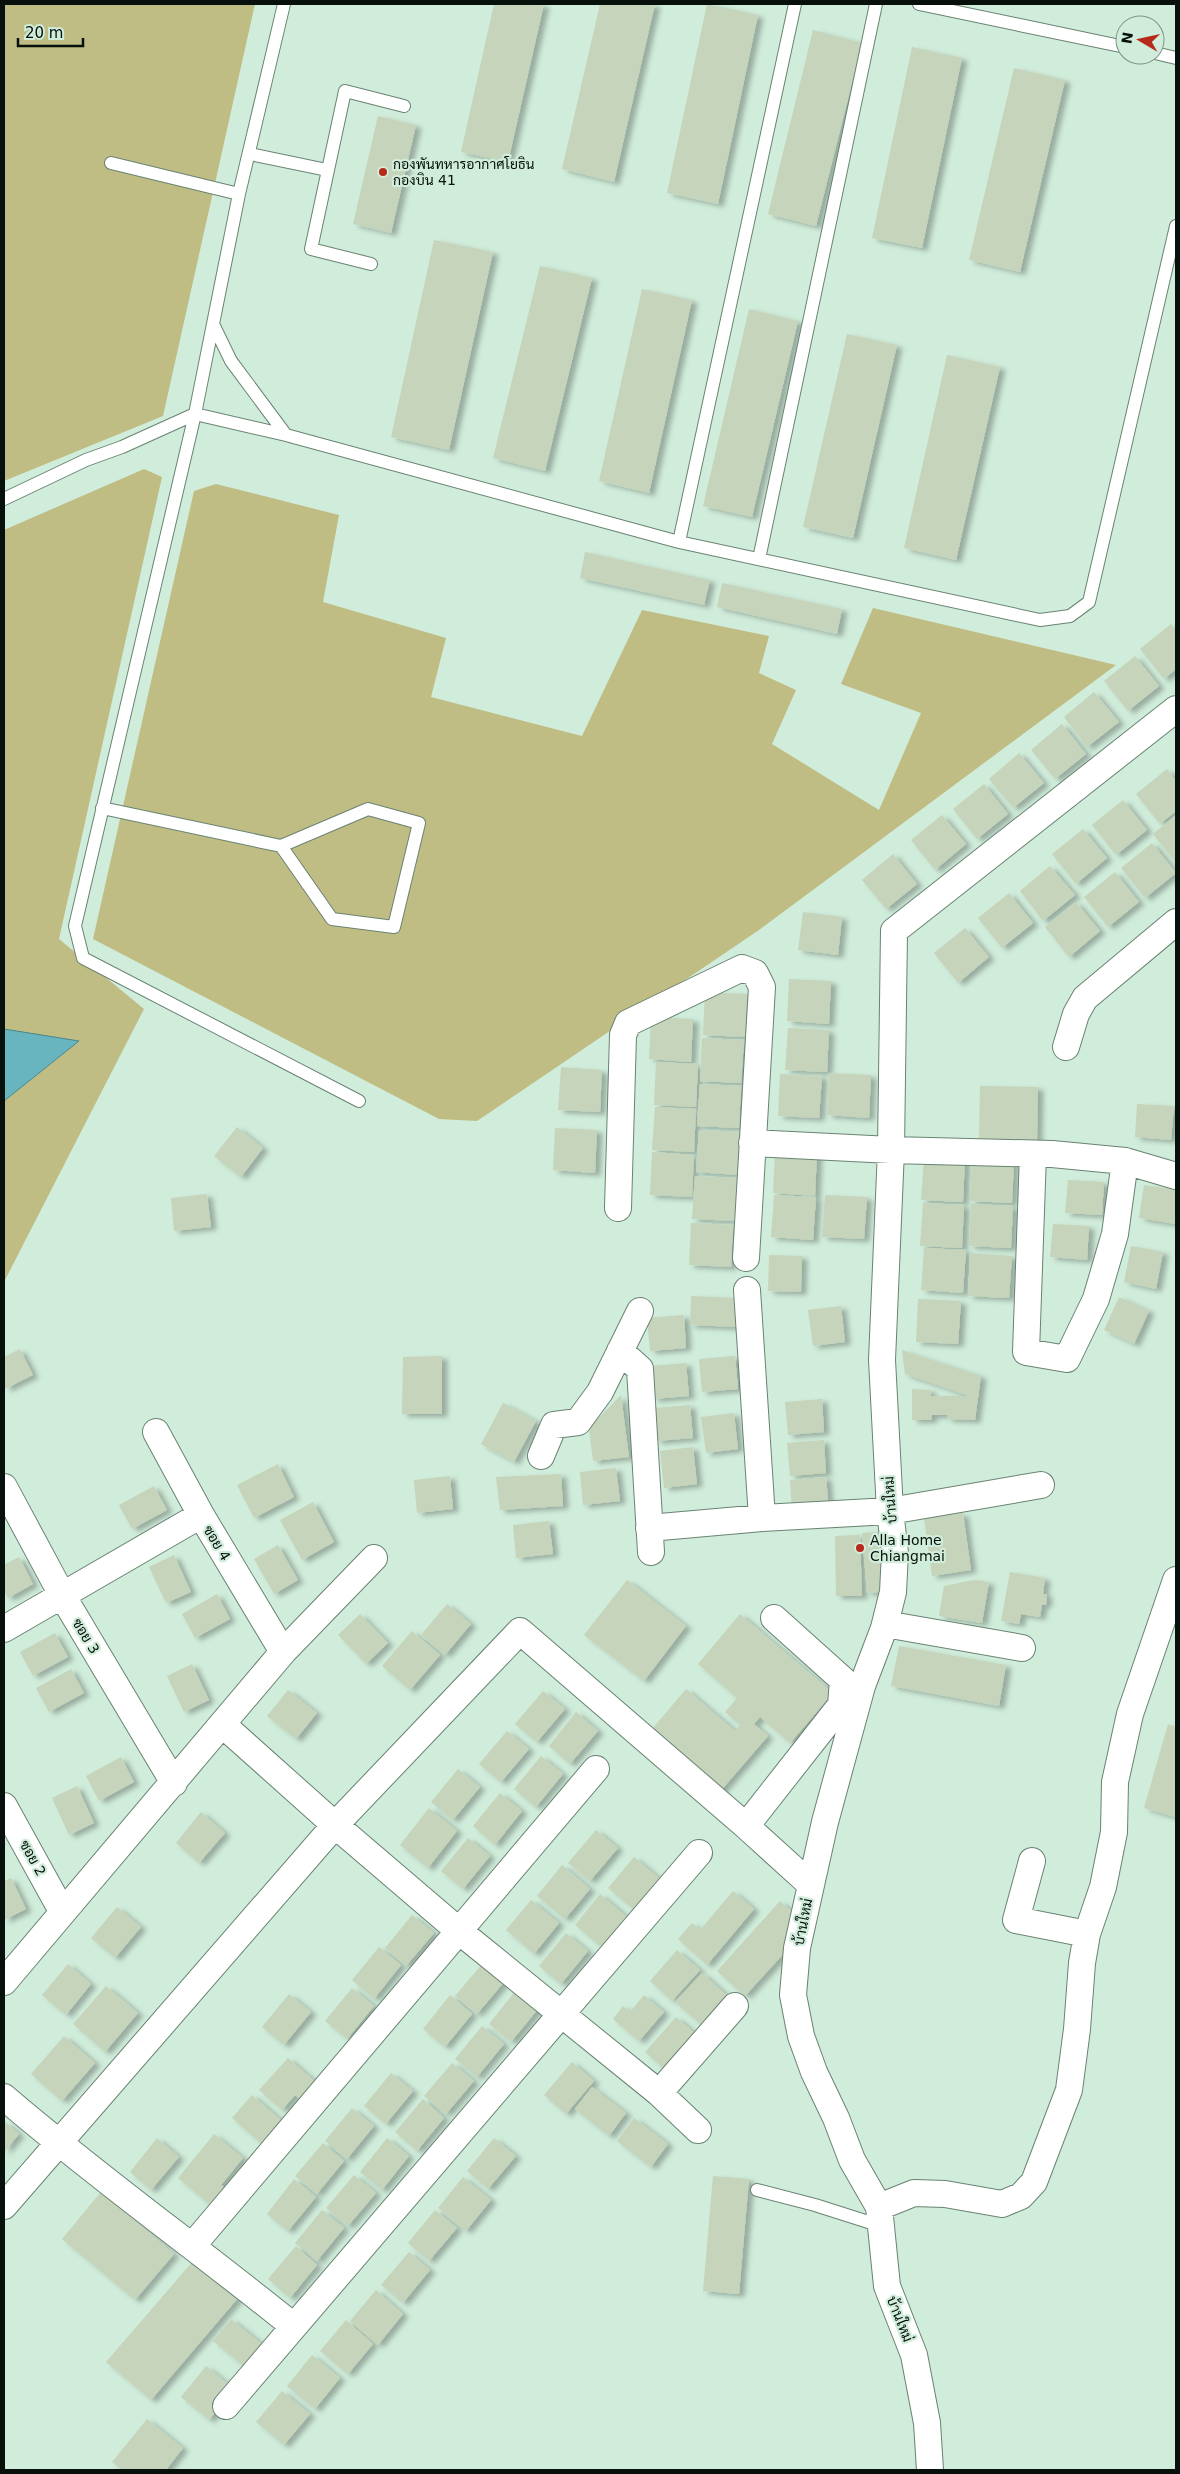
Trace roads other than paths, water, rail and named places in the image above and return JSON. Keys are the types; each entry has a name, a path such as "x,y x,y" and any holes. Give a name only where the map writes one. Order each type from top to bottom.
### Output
{"street":[{"name":"บ้านใหม่","path":"930,2470 927,2423 914,2354 887,2286 880,2216 852,2160 800,2036 793,1995 797,1948 825,1822 862,1686 885,1624 893,1592 895,1553 890,1511 882,1360 891,1150 894,931 1176,709"},
{"path":"1066,1047 1076,1014 1085,998 1176,922"},
{"path":"618,1208 623,1035 628,1023 742,968 755,973 762,987 746,1258"},
{"path":"752,1143 891,1150 1052,1154 1125,1161 1176,1176"},
{"path":"1033,1154 1026,1352 1067,1359 1096,1299 1115,1234 1125,1161"},
{"path":"747,1290 762,1518"},
{"path":"541,1456 554,1425 578,1422 600,1392 640,1311"},
{"path":"620,1351 640,1369 650,1540 762,1518 890,1511 1041,1484"},
{"name":"ซอย 4","path":"156,1432 201,1515 283,1652"},
{"name":"ซอย 3","path":"4,1487 62,1595 174,1783"},
{"path":"4,1629 201,1515"},
{"path":"4,1982 62,1911 174,1783 283,1652 374,1558"},
{"path":"880,2216 914,2193 945,2194 1002,2204 1021,2196 1034,2182 1069,2090 1077,2029 1082,1963 1087,1934 1105,1878 1114,1832 1115,1782 1130,1714 1153,1642 1176,1580"},
{"path":"746,1826 841,1704 843,1680 774,1618"},
{"path":"885,1624 1022,1648"},
{"path":"4,2206 335,1825 520,1631 746,1826 810,1884"},
{"path":"222,1724 335,1825 459,1931 659,2093 698,2130"},
{"path":"193,2245 596,1769"},
{"name":"ซอย 2","path":"4,1806 62,1911"},
{"path":"226,2406 292,2325 699,1853"},
{"path":"1032,1861 1016,1920 1087,1934"},
{"path":"659,2093 735,2006"},
{"path":"4,2097 58,2143 193,2245 292,2325"}],"lane":[{"path":"284,4 239,194 196,414 75,926 83,958 359,1101"},
{"path":"679,542 795,4"},
{"path":"759,559 876,4"},
{"path":"919,4 1115,45"},
{"path":"371,264 311,249 345,91 404,106"},
{"path":"250,154 328,170"},
{"path":"111,163 239,194"},
{"path":"4,499 86,460 122,447 196,414 286,435 679,542 1040,620 1070,616 1089,602 1176,226"},
{"path":"213,324 231,361 286,435"},
{"path":"102,808 281,846 368,809 419,823 394,927 332,919 281,846"},
{"path":"757,2190 814,2204 880,2216"}],"water":[{"path":"4,1029 79,1041 4,1101"}],"place":[{"name":"กองพันทหารอากาศโยธิน กองบิน 41","path":"383,172"},
{"name":"Alla Home Chiangmai","path":"860,1548"}]}
